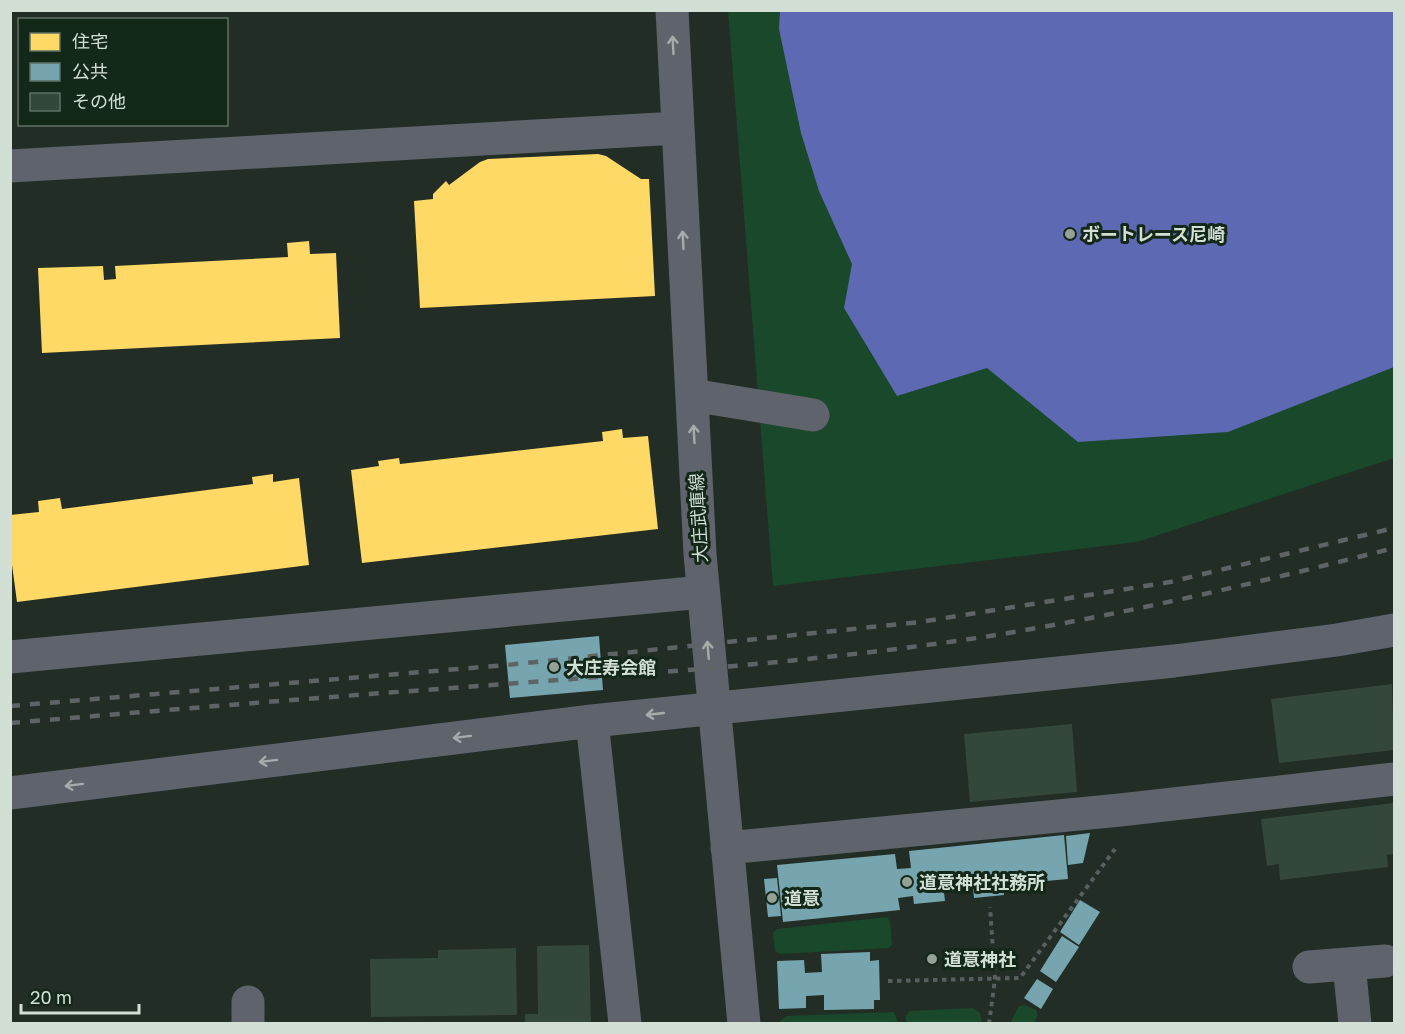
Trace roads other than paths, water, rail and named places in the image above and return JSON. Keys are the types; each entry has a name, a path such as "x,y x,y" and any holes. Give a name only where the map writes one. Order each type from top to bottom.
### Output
{"street":[{"name":"大庄武庫線","path":"672,10 703,592 744,1023"},
{"path":"10,166 677,128"},
{"path":"692,395 813,415"},
{"path":"10,657 703,592"},
{"path":"10,793 592,721 1174,661 1337,640 1395,630"},
{"path":"592,721 625,1023"},
{"path":"727,848 1120,810 1395,779"},
{"path":"1309,967 1385,962"},
{"path":"1349,964 1355,1023"}],"water":[{"name":"ボートレース尼崎","path":"780,11 1394,11 1394,367 1228,432 1078,442 987,368 897,396 844,308 852,264 819,191 801,133 779,29"}],"railway":[{"path":"10,706 507,665 920,622 1170,582 1394,528"},
{"path":"10,723 672,671 799,660 927,645 990,636 1143,607 1394,548"}],"place":[{"name":"ボートレース尼崎","path":"1070,234"},
{"name":"大庄寿会館","path":"554,667"},
{"name":"道意神社社務所","path":"907,882"},
{"name":"道意","path":"772,898"},
{"name":"道意神社","path":"932,959"}]}
